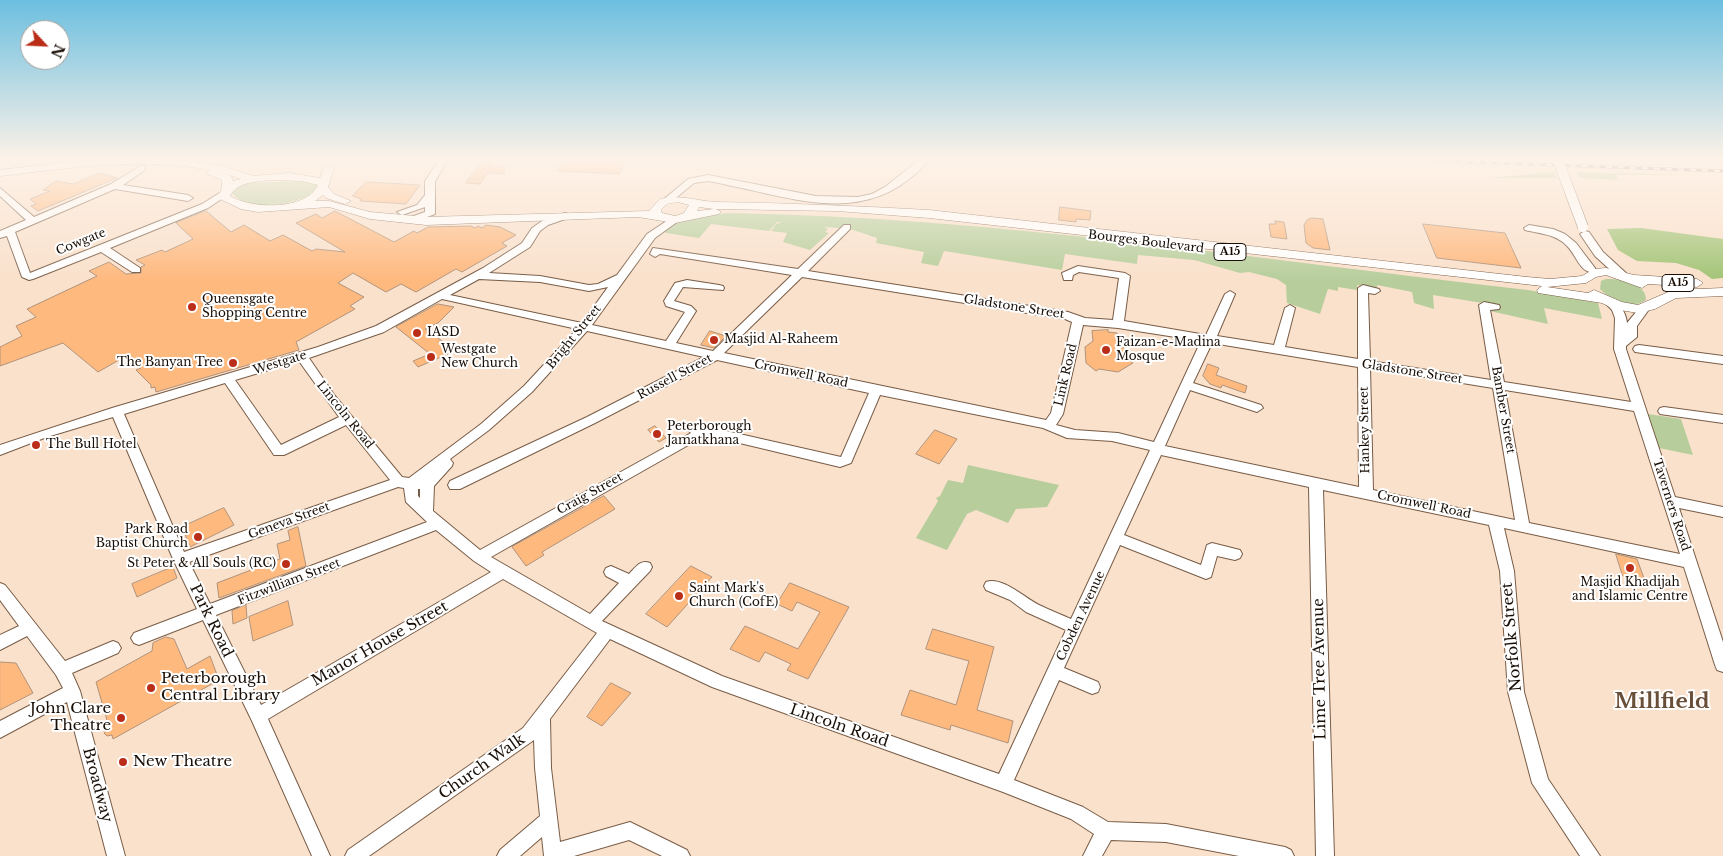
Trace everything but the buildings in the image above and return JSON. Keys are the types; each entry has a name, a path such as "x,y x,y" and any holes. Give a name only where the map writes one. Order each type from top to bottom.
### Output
{"main road":[{"path":"227,200 254,209 288,206 305,200"},
{"name":"A15","path":"340,200 406,216 626,207 661,209 674,220 688,206"},
{"name":"A15","path":"288,206 329,204 370,215 515,218 688,206"},
{"name":"Bourges Boulevard","path":"688,206 837,208 929,214 1550,283 1590,274"},
{"name":"Bourges Boulevard","path":"688,206 721,211 790,212 947,221 1513,286 1605,301"},
{"name":"A15","path":"1590,274 1606,272 1628,277 1723,283"},
{"path":"1590,274 1589,288 1605,301"},
{"name":"A15","path":"1628,277 1650,291 1654,297 1649,305"},
{"name":"A15","path":"1605,301 1628,308 1649,305 1673,294 1723,292"}],"street":[{"path":"10,200 34,221"},
{"path":"0,235 82,200"},
{"name":"Cowgate","path":"10,230 26,275 29,277 205,206 213,200"},
{"path":"406,216 420,207 426,200"},
{"path":"430,200 430,214"},
{"path":"661,209 670,200"},
{"path":"687,200 688,206"},
{"path":"826,200 859,200"},
{"path":"1573,200 1584,230 1592,264 1590,274"},
{"name":"Bright Street","path":"412,480 485,428 528,389 583,329 651,236 661,209"},
{"name":"Westgate","path":"0,450 116,411 302,356 380,329 508,258 530,242 536,230 544,223 565,216"},
{"path":"515,218 526,221 536,230"},
{"name":"Bright Street","path":"651,236 674,220"},
{"path":"1529,228 1561,234 1574,246 1590,274"},
{"name":"Russell Street","path":"455,485 465,475 715,356 842,229"},
{"path":"1584,230 1598,254 1628,277"},
{"path":"101,247 136,270"},
{"name":"Gladstone Street","path":"654,254 657,250 1068,316 1078,322 1094,321 1118,324 1640,408"},
{"path":"495,265 506,276"},
{"path":"1068,278 1067,273 1078,269 1130,276 1118,324"},
{"path":"477,276 540,278 589,288 601,287 613,281 625,270"},
{"path":"668,346 691,311 688,308 670,304 669,301 679,285 687,283 719,288"},
{"name":"Hankey Street","path":"1366,494 1364,364 1367,287"},
{"name":"Cobden Avenue","path":"1002,784 1230,294"},
{"name":"Cromwell Road","path":"442,296 583,329 1046,424 1054,430 1097,438 1106,436 1366,494 1689,562"},
{"name":"Taverners Road","path":"1605,301 1622,316 1622,323 1618,334 1620,344 1723,665"},
{"name":"Bamber Street","path":"1488,303 1499,386 1523,526"},
{"path":"1620,344 1631,337 1631,325 1649,305"},
{"path":"1279,350 1290,308"},
{"name":"Link Road","path":"1046,424 1051,423 1057,414 1078,322"},
{"path":"1638,349 1723,360"},
{"name":"Lincoln Road","path":"302,356 315,378 347,419 412,480 411,498 438,524 479,557 590,623 727,686 1002,784 1077,813 1106,830 1166,833 1285,856"},
{"path":"227,378 279,452 347,419"},
{"path":"1188,385 1257,408"},
{"name":"Craig Street","path":"479,557 695,436 695,428 840,462 846,460 876,390"},
{"name":"Park Road","path":"116,411 180,559 258,716 322,856"},
{"path":"1664,411 1723,419"},
{"name":"Geneva Street","path":"180,559 412,480"},
{"name":"Lime Tree Avenue","path":"1316,482 1324,856"},
{"path":"1670,502 1723,512"},
{"name":"Norfolk Street","path":"1495,520 1507,572 1516,692 1541,783 1591,856"},
{"name":"Fitzwilliam Street","path":"139,638 438,524"},
{"path":"1116,538 1206,573 1212,549 1235,554"},
{"path":"590,623 645,567"},
{"name":"Manor House Street","path":"258,716 503,572"},
{"path":"611,572 630,582"},
{"path":"991,586 1015,596 1031,608 1075,627"},
{"name":"Broadway","path":"0,589 62,670 72,691 116,856"},
{"path":"0,643 29,628"},
{"name":"Church Walk","path":"354,856 516,744 542,720 606,631"},
{"path":"62,670 114,648"},
{"path":"1056,671 1092,687"},
{"path":"0,730 72,691"},
{"path":"542,720 548,820 553,855 630,832 681,856"},
{"path":"506,856 548,820"},
{"path":"1092,856 1106,830"}],"green space":[{"path":"242,200 296,200 277,205 250,203"},
{"path":"726,213 827,216 1028,231 1528,290 1598,303 1602,319 1544,308 1548,324 1490,311 1497,308 1495,305 1433,295 1434,309 1414,303 1412,292 1377,285 1377,289 1357,285 1357,290 1338,287 1338,291 1328,289 1320,314 1287,303 1286,285 1277,279 1249,272 1240,273 1194,260 1138,255 1137,264 1065,254 1062,270 944,251 938,266 921,263 924,252 876,243 877,238 850,229 824,227 828,229 825,232 829,233 810,250 783,242 787,233 771,231 776,224 782,222 777,222 769,231 711,224 699,238 666,233 663,230 680,221"},
{"path":"1641,228 1723,239 1723,278 1712,279 1699,270 1676,263 1637,261 1618,250 1607,229"},
{"path":"1618,279 1637,286 1642,289 1646,300 1641,303 1628,304 1610,297 1600,289 1601,281"},
{"path":"1648,414 1681,419 1693,455 1659,448"},
{"path":"968,465 1059,485 1047,507 1016,509 1008,523 976,510 967,514 947,550 916,538 938,501 936,498 940,496 948,480 963,483"}],"place":[{"name":"Queensgate Shopping Centre","path":"192,307"},
{"name":"IASD","path":"417,333"},
{"name":"Masjid Al-Raheem","path":"714,340"},
{"name":"Faizan-e-Madina Mosque","path":"1106,350"},
{"name":"Westgate New Church","path":"431,357"},
{"name":"The Banyan Tree","path":"233,363"},
{"name":"Peterborough Jamatkhana","path":"657,434"},
{"name":"The Bull Hotel","path":"36,445"},
{"name":"Park Road Baptist Church","path":"198,537"},
{"name":"St Peter & All Souls (RC)","path":"286,564"},
{"name":"Masjid Khadijah and Islamic Centre","path":"1630,568"},
{"name":"Saint Mark's Church (CofE)","path":"679,596"},
{"name":"Peterborough Central Library","path":"151,688"},
{"name":"John Clare Theatre","path":"121,718"},
{"name":"New Theatre","path":"123,762"}],"district":[{"name":"Millfield","path":"1662,702"}]}
